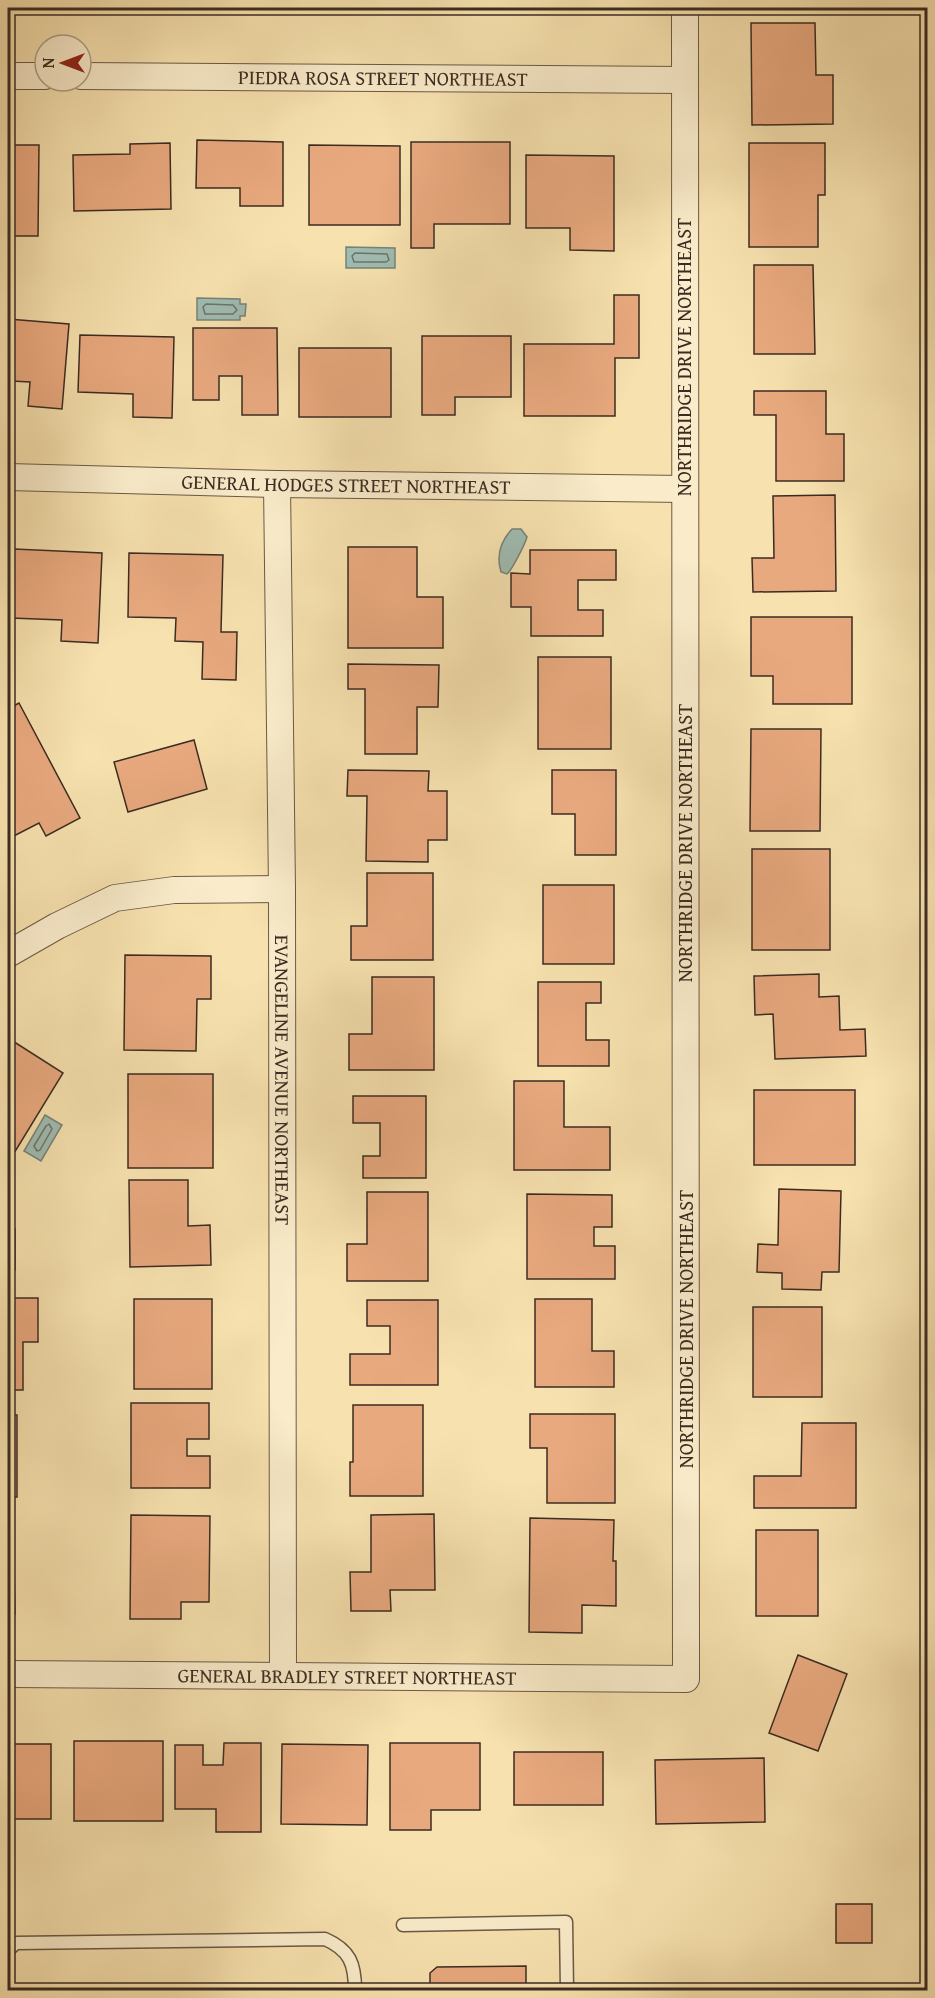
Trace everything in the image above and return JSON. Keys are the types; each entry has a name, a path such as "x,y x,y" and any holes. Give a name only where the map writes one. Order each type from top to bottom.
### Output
{"street":[{"name":"NORTHRIDGE DRIVE NORTHEAST","path":"685,8 683,80 686,1679"},
{"path":"8,76 33,76"},
{"name":"PIEDRA ROSA STREET NORTHEAST","path":"93,76 683,80"},
{"name":"GENERAL HODGES STREET NORTHEAST","path":"8,477 684,489"},
{"name":"EVANGELINE AVENUE NORTHEAST","path":"277,483 282,889 283,1676"},
{"path":"8,954 57,926 115,898 174,890 282,889"},
{"name":"GENERAL BRADLEY STREET NORTHEAST","path":"8,1674 686,1679"}],"lane":[{"path":"403,1925 566,1922 567,1990"},
{"path":"8,1950 16,1943 325,1939 339,1946 348,1956 355,1976 355,1990"}],"water":[{"path":"346,247 395,248 395,268 346,268"},
{"path":"197,298 240,299 240,304 246,304 245,316 240,316 240,320 197,320"},
{"path":"512,529 521,529 527,537 507,574 501,572 499,555 502,544"},
{"path":"45,1115 62,1125 41,1161 24,1151"}],"building":[{"path":"248,8 283,8 283,10 248,10"},
{"path":"502,8 502,9 459,9"},
{"path":"751,23 815,23 816,75 833,75 833,124 752,125"},
{"path":"197,140 283,142 283,206 240,206 240,188 196,188"},
{"path":"411,142 510,142 510,224 434,224 434,248 411,248"},
{"path":"170,143 171,209 74,211 73,155 130,154 130,144"},
{"path":"749,143 825,143 825,195 818,195 818,247 749,247"},
{"path":"8,145 39,145 38,236 8,236"},
{"path":"309,145 400,146 400,225 309,225"},
{"path":"526,155 614,156 614,251 570,250 570,228 526,228"},
{"path":"754,265 813,265 815,354 754,354"},
{"path":"614,295 639,295 639,358 615,358 615,416 524,416 524,344 614,344"},
{"path":"8,319 69,324 62,409 28,406 30,382 11,381 10,405 8,405"},
{"path":"193,328 277,328 278,415 242,415 242,376 219,376 219,400 193,400"},
{"path":"80,335 174,337 172,418 133,417 133,394 78,392"},
{"path":"422,336 511,336 511,397 455,397 455,415 422,415"},
{"path":"299,348 391,348 391,417 299,417"},
{"path":"754,391 826,391 826,434 844,434 844,481 776,481 776,415 754,415"},
{"path":"835,495 836,591 753,592 752,558 774,558 773,496"},
{"path":"348,547 417,547 417,597 443,597 443,648 348,648"},
{"path":"14,549 102,553 98,643 61,641 62,620 11,618"},
{"path":"530,550 616,550 616,580 578,580 578,610 603,610 603,636 531,636 531,607 511,607 511,573 530,574"},
{"path":"129,553 223,555 221,632 237,632 236,680 202,679 203,642 175,641 176,618 128,617"},
{"path":"751,617 852,617 852,704 773,704 773,676 751,676"},
{"path":"538,657 611,657 611,749 538,749"},
{"path":"348,664 439,665 438,707 417,707 417,754 365,754 365,689 348,689"},
{"path":"19,703 80,818 46,836 39,823 8,839 8,709"},
{"path":"751,729 821,729 820,831 750,831"},
{"path":"194,740 207,789 128,812 114,762"},
{"path":"348,770 429,771 428,791 447,791 447,840 428,840 428,862 366,861 367,796 347,796"},
{"path":"552,770 616,770 616,855 575,855 575,814 552,814"},
{"path":"752,849 830,849 830,950 752,950"},
{"path":"367,873 433,873 433,960 351,960 351,926 367,926"},
{"path":"543,885 614,885 614,964 543,964"},
{"path":"125,955 211,956 211,999 197,999 196,1051 124,1050"},
{"path":"819,974 819,997 839,996 840,1030 865,1029 866,1056 775,1059 773,1014 755,1015 754,976"},
{"path":"372,977 434,977 434,1070 349,1070 349,1034 372,1034"},
{"path":"538,982 601,982 601,1003 586,1003 586,1040 609,1040 609,1066 538,1066"},
{"path":"8,1038 63,1073 8,1163"},
{"path":"128,1074 213,1074 213,1168 128,1168"},
{"path":"514,1081 564,1081 564,1127 610,1127 610,1170 514,1170"},
{"path":"754,1090 855,1090 855,1165 754,1165"},
{"path":"353,1096 426,1096 426,1178 363,1178 363,1156 380,1156 380,1123 353,1123"},
{"path":"129,1180 188,1180 188,1226 210,1225 211,1265 130,1267"},
{"path":"779,1189 841,1191 839,1272 822,1272 821,1290 782,1289 782,1273 757,1272 758,1244 778,1245"},
{"path":"367,1192 428,1192 428,1281 347,1281 347,1244 367,1244"},
{"path":"527,1194 612,1195 612,1227 594,1227 594,1246 615,1246 615,1279 527,1279"},
{"path":"8,1229 15,1229 15,1270 8,1270"},
{"path":"8,1298 38,1298 38,1342 23,1342 23,1390 8,1390"},
{"path":"134,1299 212,1299 212,1389 134,1389"},
{"path":"535,1299 592,1299 592,1351 614,1351 614,1387 535,1387"},
{"path":"367,1300 438,1300 438,1385 350,1385 350,1354 390,1354 390,1326 367,1326"},
{"path":"753,1307 822,1307 822,1397 753,1397"},
{"path":"131,1403 209,1403 209,1439 187,1439 187,1456 210,1456 210,1488 131,1488"},
{"path":"353,1405 423,1405 423,1496 350,1496 350,1462 353,1462"},
{"path":"530,1414 615,1414 615,1503 547,1503 547,1448 530,1448"},
{"path":"8,1415 17,1415 17,1497 8,1497"},
{"path":"802,1423 856,1423 856,1508 754,1508 754,1476 801,1476"},
{"path":"8,1509 13,1509 15,1614 8,1614"},
{"path":"434,1514 435,1590 390,1590 391,1611 351,1611 350,1572 371,1572 371,1515"},
{"path":"131,1515 210,1516 209,1602 181,1602 181,1619 130,1619"},
{"path":"530,1518 614,1520 613,1561 616,1561 616,1606 582,1605 582,1633 529,1632"},
{"path":"756,1530 818,1530 818,1616 756,1616"},
{"path":"798,1655 847,1674 818,1751 769,1733"},
{"path":"74,1741 163,1741 163,1821 74,1821"},
{"path":"224,1743 261,1743 261,1832 216,1832 216,1809 175,1809 175,1745 203,1745 203,1765 223,1765"},
{"path":"390,1743 480,1743 480,1810 431,1810 431,1830 390,1830"},
{"path":"11,1744 51,1744 51,1819 8,1819 8,1759 11,1759"},
{"path":"282,1744 368,1745 367,1825 281,1824"},
{"path":"514,1752 603,1752 603,1805 514,1805"},
{"path":"764,1758 765,1822 656,1824 655,1760"},
{"path":"836,1904 872,1904 872,1943 836,1943"},
{"path":"526,1966 526,1990 430,1990 430,1973 437,1967"}]}
